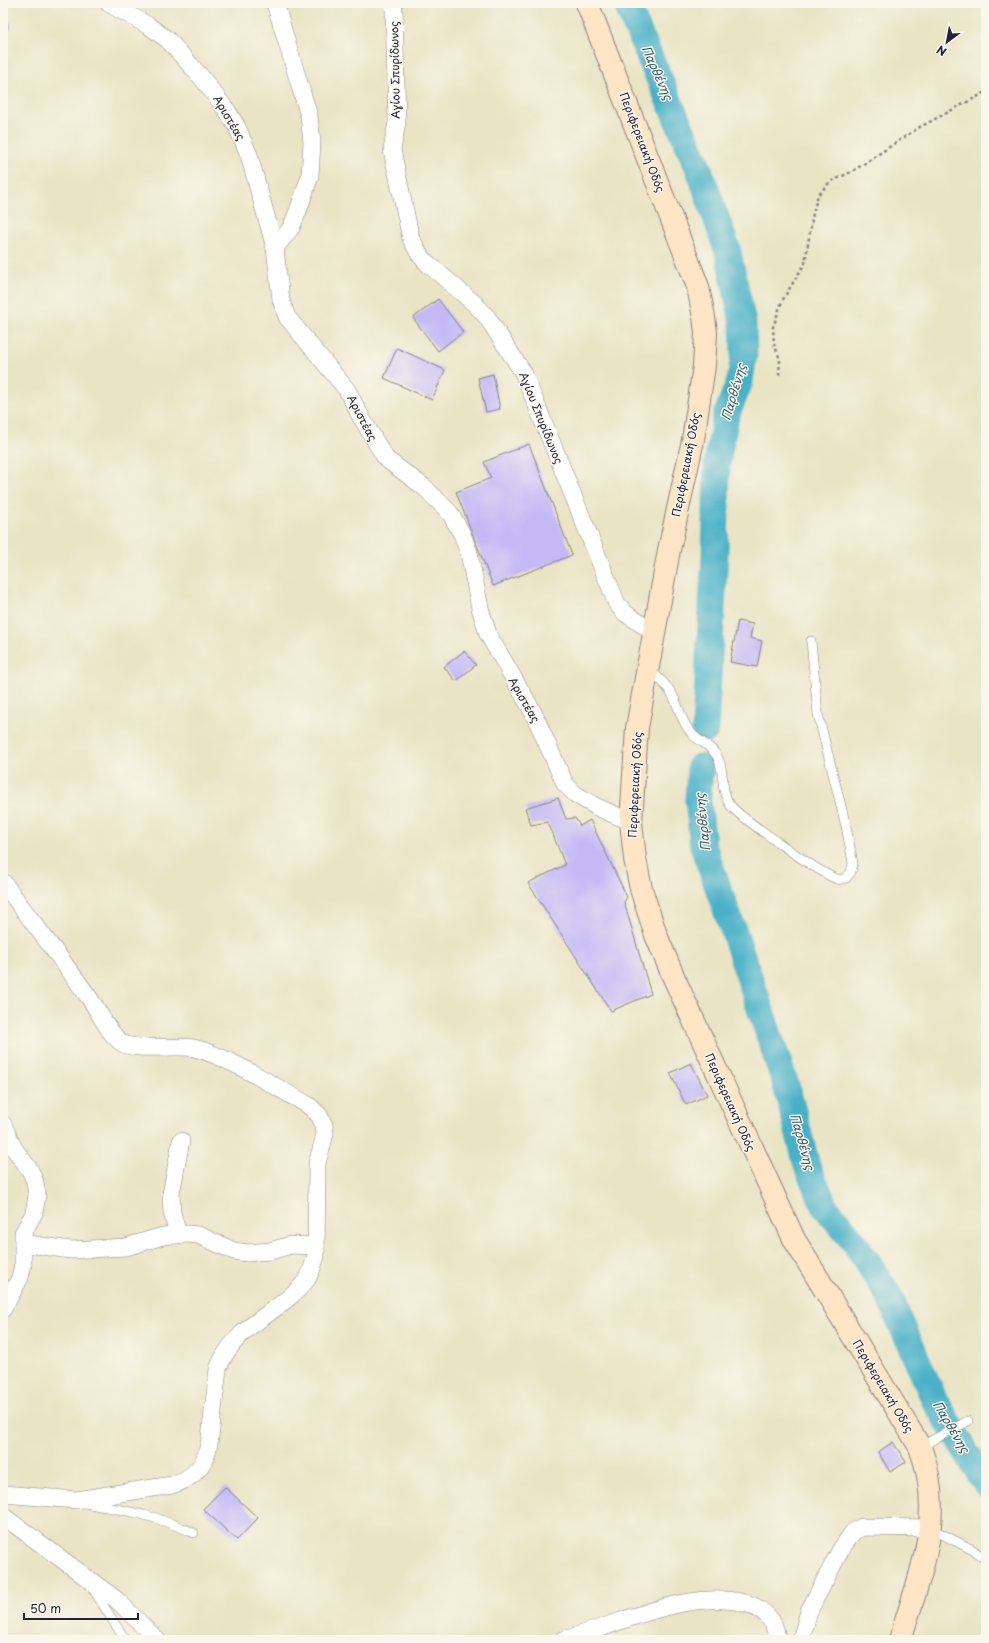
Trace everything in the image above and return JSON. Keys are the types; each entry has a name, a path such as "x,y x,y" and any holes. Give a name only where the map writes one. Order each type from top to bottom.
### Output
{"main road":[{"name":"Περιφερειακή Οδός","path":"587,3 692,271 701,302 705,325 704,366 693,440 653,632 637,728 631,822 637,875 656,935 753,1153 794,1240 928,1442 930,1528 924,1561 900,1640"}],"street":[{"name":"Αριστέας","path":"108,3 149,26 168,40 219,99 237,127 246,147 275,248 283,310 291,325 348,390 361,417 386,459 439,500 450,513 462,534 470,553 480,608 488,634 533,712 565,784 575,794 597,807 631,822"},
{"path":"275,3 309,116 312,142 310,176 298,212 292,228 275,248"},
{"name":"Αγίου Σπυρίδωνος","path":"393,3 397,122 392,150 411,239 427,263 475,304 487,317 524,374 533,400 617,604 625,613 653,632"},
{"path":"3,882 91,1000 113,1033 123,1044 134,1047 168,1046 194,1048 240,1068 315,1110 324,1125 325,1134 317,1164 316,1246 313,1267 305,1282 237,1337 222,1358 218,1369 210,1443 201,1467 194,1475 185,1481 172,1485 76,1500 3,1494"},
{"path":"3,1124 13,1146 30,1170 34,1182 36,1205 34,1213 25,1227 23,1264 20,1278 3,1309"},
{"path":"178,1234 172,1213 171,1194 181,1141"},
{"path":"23,1243 70,1250 126,1247 163,1236 178,1234 198,1235 234,1251 248,1253 270,1251 292,1245 316,1246"},
{"path":"3,1516 84,1574 117,1600 157,1640"},
{"path":"802,1640 809,1610 841,1549 853,1532 862,1527 930,1528"},
{"path":"564,1640 683,1603 714,1601 744,1602 760,1608 774,1623 777,1640"}],"lane":[{"path":"648,668 665,684 674,696 683,724 692,734 715,753 719,760 725,795 730,805 750,822 817,868 838,879 846,878 851,872 853,863 846,826 818,714 811,641"},
{"path":"928,1442 968,1421"},
{"path":"76,1500 114,1510 142,1514 169,1522 194,1533"},
{"path":"930,1528 973,1550 986,1560"},
{"path":"84,1574 125,1640"}],"path":[{"path":"779,375 780,359 774,344 773,328 782,302 805,263 813,213 818,195 830,182 853,171 918,128 986,92"}],"building":[{"path":"438,299 463,332 438,351 413,318"},
{"path":"397,348 445,370 432,400 384,378"},
{"path":"493,374 500,409 486,412 478,378"},
{"path":"529,444 572,555 493,586 456,492 491,478 484,462"},
{"path":"738,621 753,624 750,638 762,641 757,667 730,662"},
{"path":"464,651 476,665 456,681 444,667"},
{"path":"558,798 566,819 575,818 580,826 590,820 627,897 624,902 651,994 611,1011 528,883 565,865 548,822 531,825 525,808"},
{"path":"691,1063 707,1095 686,1105 670,1073"},
{"path":"893,1442 906,1462 890,1472 878,1452"},
{"path":"225,1487 258,1518 237,1540 203,1509"}],"waterway":[{"name":"Παρθένης","path":"626,3 699,169 728,252 743,323 744,354 740,381 726,416 717,463 715,554 705,730"},
{"name":"Παρθένης","path":"700,767 698,800 703,846 786,1085 808,1169 826,1208 855,1243 888,1294 935,1401 986,1484"}]}
